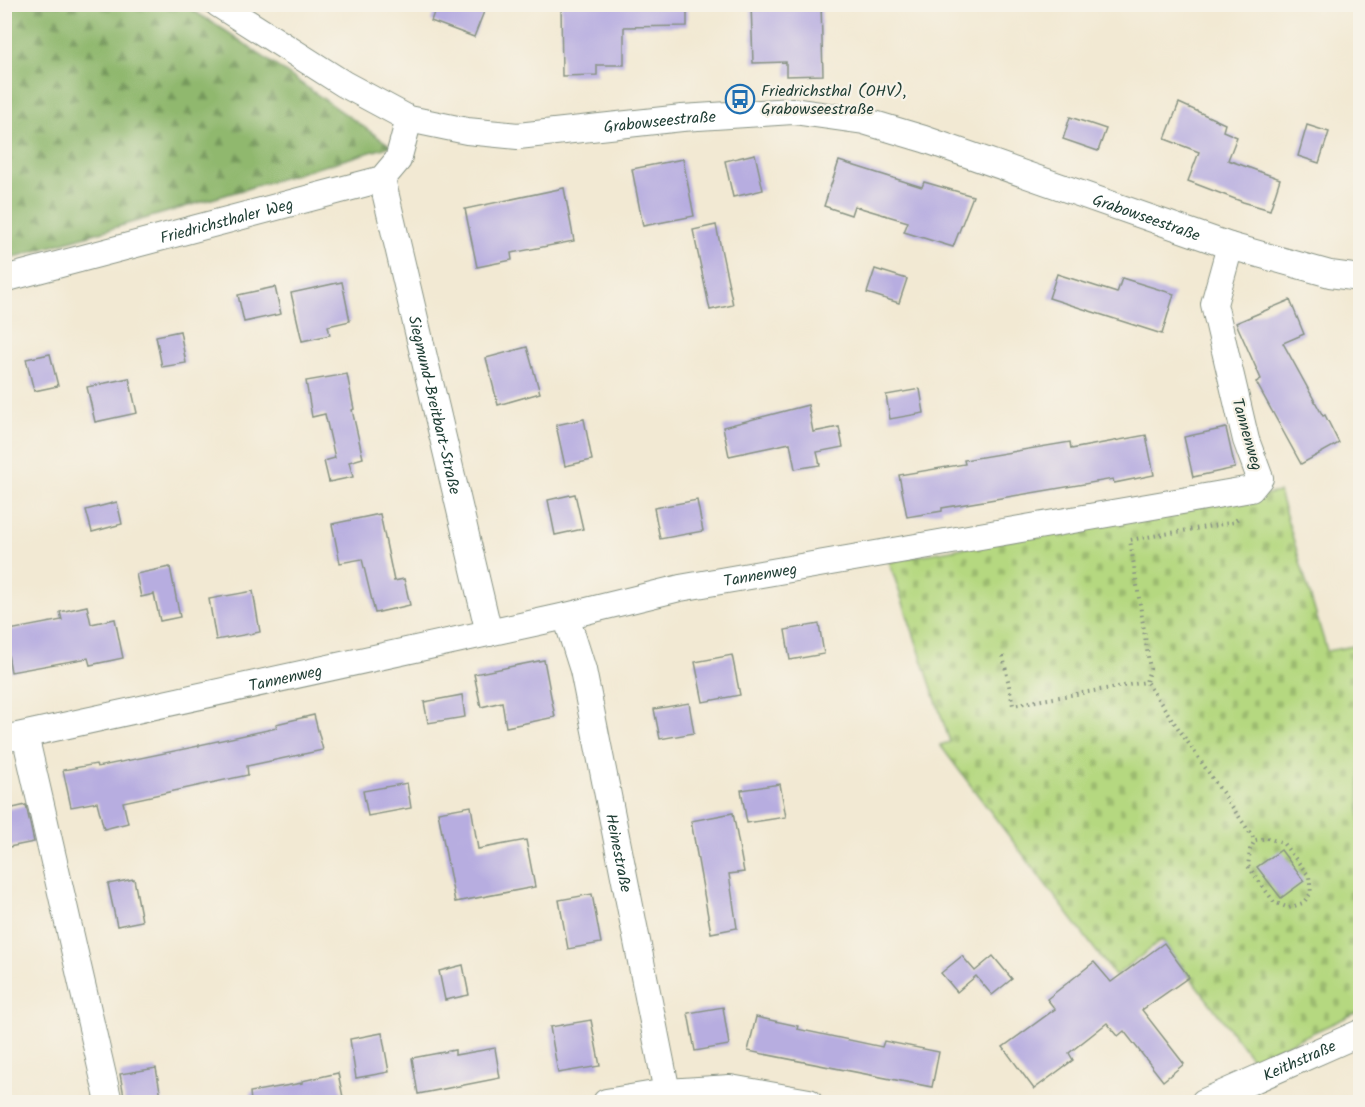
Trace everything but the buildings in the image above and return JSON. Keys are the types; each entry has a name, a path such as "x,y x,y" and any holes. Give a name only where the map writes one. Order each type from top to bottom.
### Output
{"street":[{"name":"Grabowseestraße","path":"218,4 344,84 409,119 467,131 518,136 682,117 793,111 864,121 924,139 1230,246 1330,274 1360,278"},
{"path":"382,179 398,160 409,119"},
{"name":"Friedrichsthaler Weg","path":"4,279 382,179"},
{"name":"Siegmund-Breitbart-Straße","path":"382,179 489,633"},
{"name":"Tannenweg","path":"109,1102 15,737 566,616 680,588 1251,489 1260,478 1246,440 1214,304 1230,246"},
{"name":"Heinestraße","path":"566,616 583,670 667,1092"},
{"name":"Keithstraße","path":"1204,1102 1360,1033"},
{"path":"606,1102 667,1092 730,1088 809,1102"}],"path":[{"path":"1146,682 1150,669 1130,540 1235,522 1247,507 1244,490"},
{"path":"1003,656 1013,705 1146,682"},
{"path":"1146,682 1255,840"},
{"path":"1267,838 1283,843 1309,876 1311,893 1303,903 1289,908 1274,902 1248,866 1250,850 1255,840 1267,838"}],"green space":[{"path":"5,5 184,5 226,31 391,146 5,260"},
{"path":"1279,492 1327,651 1360,645 1360,1011 1253,1060 1162,940 1115,976 940,745 950,742 889,561"}],"place":[{"name":"Friedrichsthal (OHV), Grabowseestraße","path":"740,99"}]}
